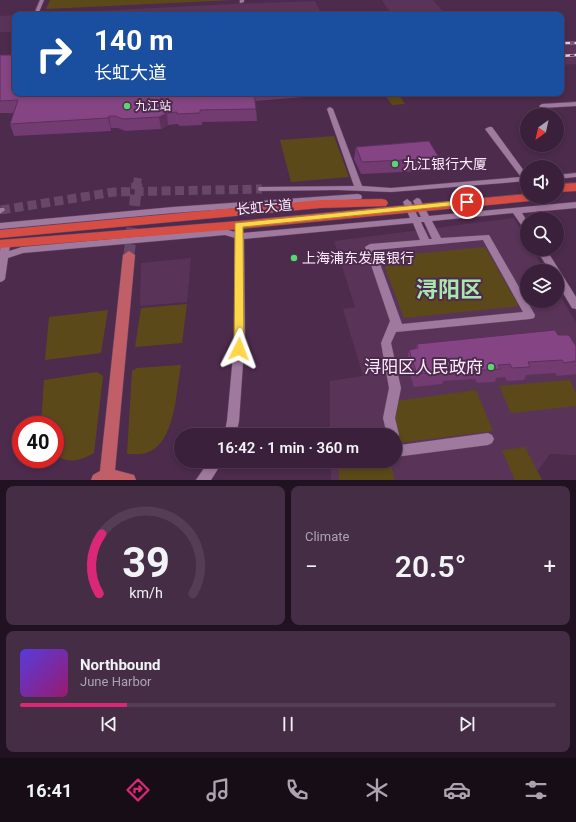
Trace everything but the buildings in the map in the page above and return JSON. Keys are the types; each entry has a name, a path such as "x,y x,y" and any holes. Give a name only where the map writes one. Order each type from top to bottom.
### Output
{"highway":[{"name":"长虹大道","path":"2,241 239,230 414,204 520,184"},
{"path":"564,188 576,187"},
{"path":"564,194 576,193"},
{"name":"长虹大道","path":"2,241 320,204 414,204 520,198"}],"main road":[{"path":"128,480 103,478 129,255"}],"street":[{"path":"37,10 42,0"},
{"path":"542,106 576,104"},
{"path":"330,109 359,193"},
{"path":"489,129 520,173"},
{"path":"564,176 576,175"},
{"path":"0,226 391,190 520,183"},
{"path":"262,189 359,193"},
{"path":"320,204 359,193"},
{"path":"414,204 427,219 438,241"},
{"path":"414,204 416,220 426,242"},
{"path":"2,257 22,250 239,230 416,220 576,205"},
{"path":"516,211 520,217"},
{"path":"232,428 240,334 239,230"},
{"path":"486,237 530,315 398,328 370,247 438,241 486,237"},
{"path":"0,279 2,241"},
{"path":"564,286 576,305"},
{"path":"391,428 389,418 394,388 386,343 396,320"},
{"path":"402,450 488,440"},
{"path":"203,480 212,468"}],"shaded area":[{"path":"50,0 234,0 46,9"},
{"path":"382,0 433,0 443,12 390,12"},
{"path":"315,1 320,12 78,12"},
{"path":"12,15 12,32 0,32 0,16"},
{"path":"564,42 576,42 576,64 564,65"},
{"path":"386,96 400,96 405,104 392,105"},
{"path":"334,136 349,177 291,182 280,140"},
{"name":"浔阳区人民政府","path":"514,218 520,228 520,256 536,256 541,264 520,264 520,308 564,308 564,302 576,322 576,455 550,454 531,480 331,480 331,468 402,468 402,428 330,428 330,381 363,376 343,309 355,307 334,241"},
{"path":"485,247 519,306 404,318 381,257"},
{"path":"191,258 187,302 140,306 141,263"},
{"path":"187,304 182,343 135,347 141,308"},
{"path":"108,310 101,353 45,360 49,317"},
{"path":"181,365 173,415 169,428 163,439 156,448 146,453 127,454 132,371 137,368"},
{"path":"97,372 103,376 94,453 80,459 64,459 64,416 42,416 44,380"},
{"path":"570,380 576,393 576,406 511,413 499,386"},
{"path":"476,390 493,431 402,442 402,428 396,428 394,416 397,401"},
{"path":"525,447 542,480 515,480 502,450"},
{"path":"338,468 392,468 395,480 339,480"}],"tunnel":[{"path":"137,184 138,178"},
{"path":"129,255 137,183"},
{"path":"1,210 114,192 262,189"}],"railway":[{"path":"564,43 576,43"},
{"path":"564,56 576,55"}],"place":[{"name":"九江站","path":"127,106"},
{"name":"九江银行大厦","path":"395,164"},
{"name":"上海浦东发展银行","path":"294,258"},
{"name":"浔阳区人民政府","path":"491,367"}],"district":[{"name":"浔阳区","path":"449,289"}],"route":[{"path":"239,349 240,236 238,225 467,202"}]}
